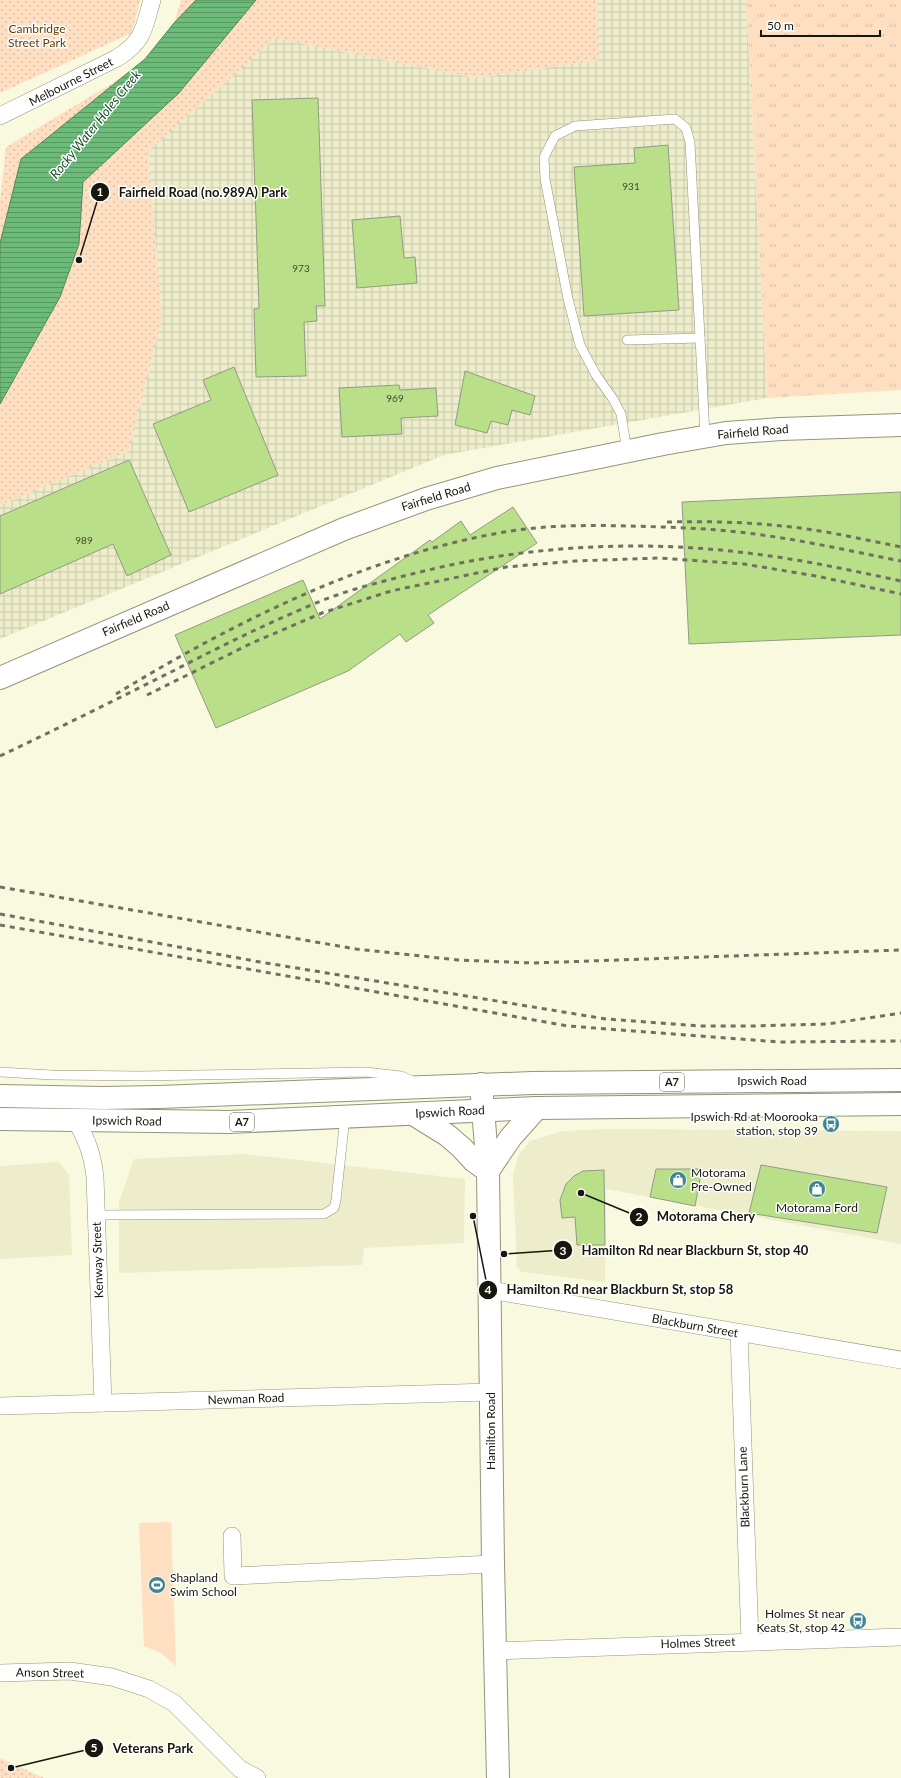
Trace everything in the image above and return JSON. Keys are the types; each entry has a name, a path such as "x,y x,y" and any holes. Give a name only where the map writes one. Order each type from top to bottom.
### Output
{"main road":[{"name":"Fairfield Road","path":"0,678 344,529 426,499 497,478 705,436 781,429 901,425"},
{"name":"Ipswich Road","path":"0,1096 103,1098 482,1084 901,1080"},
{"name":"Hamilton Road","path":"482,1084 488,1171 492,1564 498,1778"},
{"name":"Ipswich Road","path":"0,1119 229,1122 537,1108 901,1104"},
{"path":"413,1114 447,1135 474,1161 488,1171 511,1136 537,1108"}],"street":[{"name":"Melbourne Street","path":"0,116 117,58 130,50 138,42 142,34 152,0"},
{"name":"Kenway Street","path":"76,1120 92,1155 95,1177 103,1403"},
{"name":"Blackburn Street","path":"490,1290 901,1360"},
{"name":"Blackburn Lane","path":"738,1333 750,1642"},
{"name":"Newman Road","path":"0,1406 491,1392"},
{"path":"232,1536 233,1576 492,1564"},
{"name":"Holmes Street","path":"494,1651 901,1637"},
{"name":"Anson Street","path":"0,1673 70,1671 112,1677 149,1689 174,1703 240,1769 257,1778"}],"lane":[{"path":"628,451 621,414 613,399 596,375 580,345 568,299 545,179 544,158 556,136 575,126 675,119 686,128 690,142 705,436"},
{"path":"627,340 700,338"},
{"name":"Ipswich Road","path":"0,1072 52,1075 140,1076 366,1072 401,1076 426,1086"},
{"path":"96,1215 324,1214 334,1208 336,1200 345,1117"}],"shaded area":[{"path":"597,0 746,0 767,398 444,455 0,639 0,505 129,451 162,318 148,151 275,38 476,78 599,60"},
{"path":"604,1129 901,1131 901,1244 606,1189 605,1282 522,1272 517,1267 513,1176 518,1156 530,1141 563,1131"},
{"path":"245,1154 465,1179 464,1243 364,1248 362,1265 119,1273 119,1202 134,1159"},
{"path":"59,1162 69,1175 72,1255 0,1259 0,1166"}],"green space":[{"name":"Cambridge Street Park","path":"0,0 140,0 132,33 0,93"},
{"path":"181,0 597,0 599,60 476,78 275,38 148,151 162,318 129,451 0,505 0,201 6,147 113,83 145,59 174,23"},
{"path":"746,0 901,0 901,390 767,398"},
{"name":"Shapland Swim School","path":"171,1522 176,1666 161,1653 144,1646 139,1523"},
{"path":"0,1758 44,1778 0,1778"}],"water":[{"name":"Rocky Water Holes Creek","path":"196,0 256,0 179,93 83,182 79,244 60,297 0,404 0,243 21,159 145,59 174,23"}],"building":[{"path":"318,98 325,306 316,306 317,321 304,322 306,376 256,377 254,309 259,308 252,100"},
{"path":"668,145 679,310 584,316 574,167 635,163 634,148"},
{"path":"400,216 404,258 415,257 417,283 357,288 352,220"},
{"path":"234,367 278,475 189,512 153,424 211,400 203,380"},
{"path":"465,371 535,396 530,415 512,410 508,425 491,421 487,433 455,425"},
{"path":"399,385 400,390 436,388 438,416 401,418 402,434 342,437 339,388"},
{"path":"129,460 171,555 127,576 113,544 0,594 0,516"},
{"path":"901,492 901,635 689,644 682,502"},
{"path":"513,507 537,543 428,615 434,623 406,642 400,634 348,671 216,728 175,635 303,580 320,619 430,540 432,542 461,521 470,535"},
{"path":"761,1165 887,1187 877,1233 749,1213"},
{"path":"656,1169 702,1169 695,1206 650,1197"},
{"path":"604,1170 605,1245 577,1245 575,1217 562,1218 560,1200 566,1184 574,1176 583,1171"}],"railway":[{"path":"667,522 725,522 783,526 828,532 901,547"},
{"path":"116,694 206,642 253,618 349,576 399,558 449,544 515,530 547,527 642,526 732,531 785,538 901,561"},
{"path":"0,756 245,635 316,603 364,587 453,564 536,551 621,546 663,546 766,555 901,581"},
{"path":"147,695 252,643 322,613 391,591 506,567 575,561 659,558 744,564 816,576 901,594"},
{"path":"0,887 356,949 458,960 533,963 901,950"},
{"path":"0,914 260,962 606,1019 700,1026 751,1026 828,1024 901,1013"},
{"path":"0,925 568,1026 779,1042 901,1041"}],"place":[{"name":"Fairfield Road (no.989A) Park","path":"79,260"},
{"name":"Ipswich Rd at Moorooka station, stop 39","path":"831,1124"},
{"name":"Motorama Pre-Owned","path":"678,1180"},
{"name":"Motorama Ford","path":"817,1189"},
{"name":"Motorama Chery","path":"581,1193"},
{"name":"Hamilton Rd near Blackburn St, stop 58","path":"473,1216"},
{"name":"Hamilton Rd near Blackburn St, stop 40","path":"504,1254"},
{"name":"Shapland Swim School","path":"157,1585"},
{"name":"Holmes St near Keats St, stop 42","path":"858,1621"},
{"name":"Veterans Park","path":"11,1768"}]}
